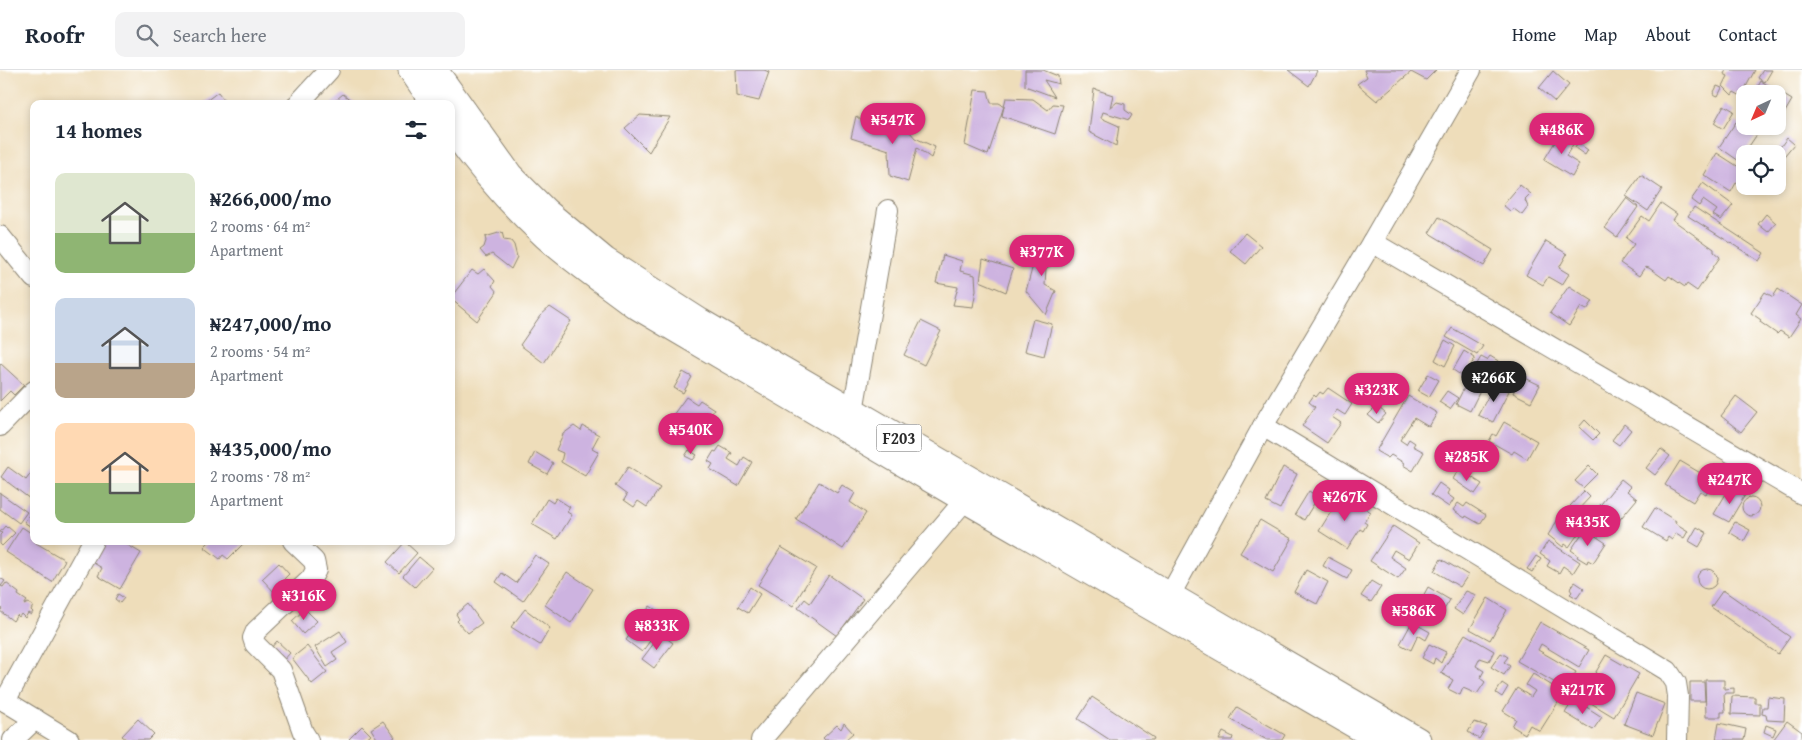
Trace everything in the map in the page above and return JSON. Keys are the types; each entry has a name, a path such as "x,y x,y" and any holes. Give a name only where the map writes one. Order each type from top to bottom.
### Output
{"main road":[{"path":"411,70 431,100"},
{"name":"F203","path":"435,70 510,175 546,211 604,260 849,420 965,500 1380,740"},
{"name":"F203","path":"455,141 547,238 586,270 634,305 1170,595 1418,740"}],"street":[{"path":"302,100 329,70"},
{"path":"1170,595 1263,426 1372,242 1470,70"},
{"path":"849,420 888,210"},
{"path":"0,236 30,273"},
{"path":"1372,242 1802,494"},
{"path":"0,426 30,395"},
{"path":"1263,426 1668,671 1676,683 1678,696 1677,740"},
{"path":"761,740 965,500"},
{"path":"69,740 2,699 91,545"},
{"path":"297,545 314,561 316,570 311,579 256,631 253,638 255,644 281,670 303,732 308,740"},
{"path":"14,740 35,719"}],"building":[{"path":"736,70 764,70 769,72 759,101 737,96"},
{"path":"1025,70 1043,70 1058,76 1059,84 1044,80 1055,97 1025,86"},
{"path":"1288,70 1316,70 1317,71 1309,86"},
{"path":"1364,70 1436,70 1426,80 1411,72 1377,101 1357,84 1367,77"},
{"path":"1726,70 1755,70 1747,85 1736,85 1736,93 1734,92 1732,95 1723,86 1728,76 1724,74"},
{"path":"1763,70 1772,70 1765,82 1758,78"},
{"path":"1553,71 1569,85 1555,102 1539,88"},
{"path":"1761,81 1768,85 1759,85"},
{"path":"1717,86 1722,88 1718,96 1713,94"},
{"path":"1094,89 1113,95 1110,108 1117,102 1125,104 1125,110 1132,115 1129,120 1103,112 1101,118 1119,126 1116,146 1089,132"},
{"path":"975,90 988,91 991,103 999,103 1004,106 988,155 965,145"},
{"path":"218,92 224,100 207,100"},
{"path":"343,94 351,100 336,100"},
{"path":"1786,96 1792,100 1786,110"},
{"path":"1006,98 1033,99 1048,110 1053,104 1063,105 1055,134 1002,116"},
{"path":"1724,105 1734,111 1723,129 1714,123"},
{"path":"640,115 670,117 649,152 625,128"},
{"path":"856,116 874,131 882,120 889,128 900,120 915,138 935,147 931,158 917,148 908,182 890,176 889,150 851,138"},
{"path":"1736,122 1736,135 1757,135 1750,145 1736,145 1736,159 1719,147"},
{"path":"1561,132 1575,141 1566,156 1579,164 1572,177 1544,160"},
{"path":"1787,138 1794,144 1786,154 1786,145 1782,145"},
{"path":"1578,143 1588,150 1585,155 1575,148"},
{"path":"1717,153 1736,165 1736,183 1731,192 1704,175"},
{"path":"1641,175 1662,189 1648,211 1626,196"},
{"path":"1703,183 1733,205 1721,220 1713,215 1717,210 1703,200 1699,206 1691,200"},
{"path":"1520,185 1531,194 1525,200 1528,207 1522,215 1514,209 1510,211 1503,205"},
{"path":"1627,198 1638,207 1617,237 1605,228"},
{"path":"1661,203 1677,214 1673,220 1714,249 1714,252 1720,257 1697,291 1687,284 1685,287 1669,276 1666,280 1649,268 1645,267 1639,276 1620,263 1634,244 1626,238 1642,216 1649,221"},
{"path":"1694,207 1764,253 1759,261 1688,216"},
{"path":"1766,214 1776,223 1768,232 1758,224"},
{"path":"1439,217 1493,250 1484,266 1429,233"},
{"path":"502,232 504,240 511,241 514,245 517,257 511,269 492,254 486,257 480,250 484,247 485,237"},
{"path":"1245,233 1261,246 1246,264 1230,251"},
{"path":"1546,241 1567,254 1559,268 1569,274 1562,285 1548,277 1543,285 1526,275"},
{"path":"1039,243 1061,251 1056,263 1046,268 1045,285 1056,291 1046,315 1026,291"},
{"path":"943,255 962,261 960,271 975,275 976,290 973,307 953,305 958,287 936,283"},
{"path":"983,259 1013,269 1006,292 980,281"},
{"path":"484,269 495,281 492,286 497,292 477,321 455,302 455,292 472,270 478,274"},
{"path":"1569,286 1593,301 1587,310 1581,307 1569,326 1550,313"},
{"path":"1778,289 1802,305 1796,315 1801,319 1789,337 1780,331 1777,334 1751,313 1765,292 1773,297"},
{"path":"550,307 571,321 544,363 520,345 540,316"},
{"path":"1033,319 1052,324 1044,356 1025,351"},
{"path":"921,321 941,331 924,365 904,355"},
{"path":"1452,328 1483,346 1477,355 1446,337"},
{"path":"1445,340 1455,346 1445,366 1435,360"},
{"path":"1464,351 1475,358 1464,377 1453,370"},
{"path":"1490,356 1500,362 1498,367 1514,376 1507,388 1474,369 1481,357 1487,360"},
{"path":"0,363 24,385 14,395 10,391 0,401"},
{"path":"683,372 692,377 683,393 674,388"},
{"path":"1472,372 1486,379 1470,411 1456,404"},
{"path":"1428,374 1439,380 1429,397 1418,391"},
{"path":"1521,376 1540,385 1531,402 1513,393"},
{"path":"1495,384 1509,391 1493,422 1478,415"},
{"path":"1328,388 1352,404 1345,415 1337,410 1332,417 1341,423 1327,443 1302,426 1315,407 1309,402 1314,395 1316,397 1320,392 1323,394"},
{"path":"1447,391 1458,398 1450,409 1439,402"},
{"path":"1408,396 1437,413 1429,427 1414,418 1400,440 1406,444 1409,439 1415,443 1413,446 1424,452 1413,471 1391,455 1388,458 1376,451"},
{"path":"1736,396 1757,412 1741,432 1721,416"},
{"path":"686,397 697,404 700,400 714,409 709,417 713,420 707,430 702,426 697,432 673,415"},
{"path":"1377,406 1386,414 1378,423 1368,415"},
{"path":"1585,420 1599,434 1593,440 1579,427"},
{"path":"1504,422 1537,441 1527,459 1514,451 1512,454 1489,441 1493,434 1496,436"},
{"path":"1624,424 1631,430 1619,445 1612,440"},
{"path":"676,425 691,436 686,443 671,433"},
{"path":"574,426 581,431 583,426 599,435 592,448 599,452 585,476 561,462 563,453 556,450 563,434"},
{"path":"720,446 732,453 728,459 739,466 744,457 752,462 738,486 710,469 713,464 708,461 714,451 716,452"},
{"path":"1661,449 1670,456 1655,475 1646,468"},
{"path":"689,450 697,455 693,460 685,456"},
{"path":"535,452 553,463 547,474 529,464"},
{"path":"1680,461 1714,481 1706,494 1700,491 1693,502 1665,485"},
{"path":"1589,466 1597,474 1583,488 1575,481"},
{"path":"8,467 26,480 30,474 30,499 1,477"},
{"path":"628,467 660,488 647,507 638,501 634,507 624,500 627,495 615,486"},
{"path":"1283,467 1297,474 1280,509 1266,502"},
{"path":"1459,469 1482,484 1475,494 1453,479"},
{"path":"1621,479 1631,487 1627,491 1637,499 1611,530 1599,520 1604,514 1597,509"},
{"path":"819,482 837,493 842,485 855,493 850,502 866,513 843,549 796,519"},
{"path":"1439,483 1449,490 1447,494 1454,499 1449,507 1431,495"},
{"path":"1730,487 1745,495 1729,522 1714,514"},
{"path":"1309,491 1318,497 1304,520 1295,514"},
{"path":"1584,491 1590,497 1576,512 1570,506"},
{"path":"0,493 27,512 19,523 0,509"},
{"path":"1342,494 1371,512 1364,522 1367,524 1363,531 1360,529 1347,549 1319,531"},
{"path":"556,498 570,507 567,512 572,515 557,539 532,524 547,499 553,503"},
{"path":"1747,498 1755,498 1760,503 1758,514 1747,516 1742,511 1742,503"},
{"path":"1458,503 1464,507 1467,503 1486,515 1480,524 1466,516 1465,518 1453,510"},
{"path":"1655,508 1688,531 1684,538 1676,533 1672,540 1668,537 1666,541 1643,527"},
{"path":"1562,513 1583,527 1569,547 1565,544 1563,547 1548,535"},
{"path":"30,514 30,526 24,522"},
{"path":"1260,520 1292,539 1273,572 1240,553"},
{"path":"1735,522 1750,530 1744,541 1729,532"},
{"path":"5,526 15,533 2,546 0,544 0,535 2,533 0,532"},
{"path":"1393,526 1419,543 1409,559 1394,550 1390,557 1406,568 1398,579 1370,561"},
{"path":"22,527 30,532 30,545 39,545 65,560 52,582 6,552"},
{"path":"1697,527 1707,533 1699,547 1689,541"},
{"path":"1585,529 1606,543 1593,563 1588,560 1587,563 1577,557 1578,555 1571,550"},
{"path":"1548,541 1580,562 1573,573 1563,566 1559,573 1547,566 1550,561 1540,554"},
{"path":"101,545 128,545 141,553 120,589 98,576 102,568 92,562"},
{"path":"206,545 242,545 228,559 223,555 220,559 204,547"},
{"path":"402,545 408,545 417,553 399,573 387,562"},
{"path":"781,547 816,568 793,606 758,585"},
{"path":"535,555 549,564 523,601 496,582 502,573 516,583"},
{"path":"1536,556 1541,559 1532,572 1527,569"},
{"path":"419,557 432,568 415,587 403,576"},
{"path":"1328,557 1352,570 1347,579 1323,566"},
{"path":"1441,559 1468,575 1460,587 1434,571"},
{"path":"279,563 289,574 285,578 290,583 277,595 262,579"},
{"path":"1707,569 1714,572 1717,579 1714,586 1707,589 1700,586 1697,579 1700,572"},
{"path":"1306,570 1328,582 1317,604 1294,592"},
{"path":"567,572 593,589 571,623 545,605"},
{"path":"829,575 863,599 837,636 798,608 805,599 810,603"},
{"path":"0,578 5,581 1,586 3,587 6,583 27,601 24,605 28,603 33,606 31,615 28,613 25,618 21,614 19,617 17,615 13,621 0,611 2,609 0,608"},
{"path":"1371,581 1381,587 1371,602 1361,596"},
{"path":"1575,582 1584,588 1577,598 1570,594 1572,592 1570,589"},
{"path":"750,587 760,594 748,613 738,607"},
{"path":"1428,587 1450,600 1442,613 1421,600"},
{"path":"1723,590 1790,637 1778,654 1711,607"},
{"path":"1466,591 1476,595 1463,615 1454,609"},
{"path":"118,594 124,598 120,603 115,599"},
{"path":"1488,598 1507,610 1490,640 1470,629"},
{"path":"468,604 482,623 468,633 457,621 459,619 456,614"},
{"path":"650,606 667,617 642,652 626,640"},
{"path":"305,609 317,621 303,634 292,621"},
{"path":"525,609 550,628 540,645 511,627"},
{"path":"1412,622 1430,632 1426,640 1418,635 1411,650 1400,644"},
{"path":"1540,622 1589,650 1579,667 1541,644 1538,650 1576,672 1566,689 1517,661"},
{"path":"340,631 347,642 332,652 337,660 327,667 315,647"},
{"path":"661,634 673,643 654,668 642,659"},
{"path":"1465,634 1494,651 1489,661 1480,658 1476,666 1484,671 1480,678 1485,682 1477,694 1463,688 1460,695 1448,689 1453,680 1441,673"},
{"path":"277,641 290,653 283,661 270,649"},
{"path":"1429,644 1446,652 1441,663 1435,658 1433,664 1422,658"},
{"path":"307,646 327,672 312,684 292,658"},
{"path":"1501,653 1508,657 1504,662 1510,666 1504,675 1491,667"},
{"path":"1606,655 1639,674 1614,717 1581,697"},
{"path":"1533,674 1564,693 1540,731 1530,725 1525,734 1512,726 1516,719 1503,711 1517,688 1531,697 1535,691 1526,685"},
{"path":"1705,680 1724,680 1724,689 1734,688 1734,693 1724,693 1725,712 1721,712 1721,717 1706,717"},
{"path":"1690,682 1704,682 1705,701 1690,701"},
{"path":"1502,683 1508,687 1502,697 1496,693"},
{"path":"1636,693 1665,704 1653,735 1624,724"},
{"path":"1732,696 1755,697 1755,703 1760,703 1760,715 1731,714"},
{"path":"1092,697 1154,738 1153,740 1110,740 1078,719"},
{"path":"1768,697 1785,699 1784,721 1767,720 1766,715 1762,714 1763,707 1767,707"},
{"path":"1574,699 1602,717 1593,730 1565,713"},
{"path":"1237,707 1285,735 1282,740 1267,740 1230,719"},
{"path":"138,719 154,734 148,740 127,740 122,736"},
{"path":"383,721 395,737 391,740 378,740 371,729"},
{"path":"1787,721 1802,732 1802,736 1799,740 1773,740"},
{"path":"1474,722 1487,726 1479,739 1468,732"},
{"path":"844,723 853,733 845,740 825,740 823,738 837,725 841,729"},
{"path":"1719,723 1746,729 1744,740 1716,740"},
{"path":"1766,725 1776,729 1773,736 1764,732"},
{"path":"362,726 371,735 365,740 350,740 349,739"},
{"path":"1223,732 1233,737 1232,740 1219,740"}]}
